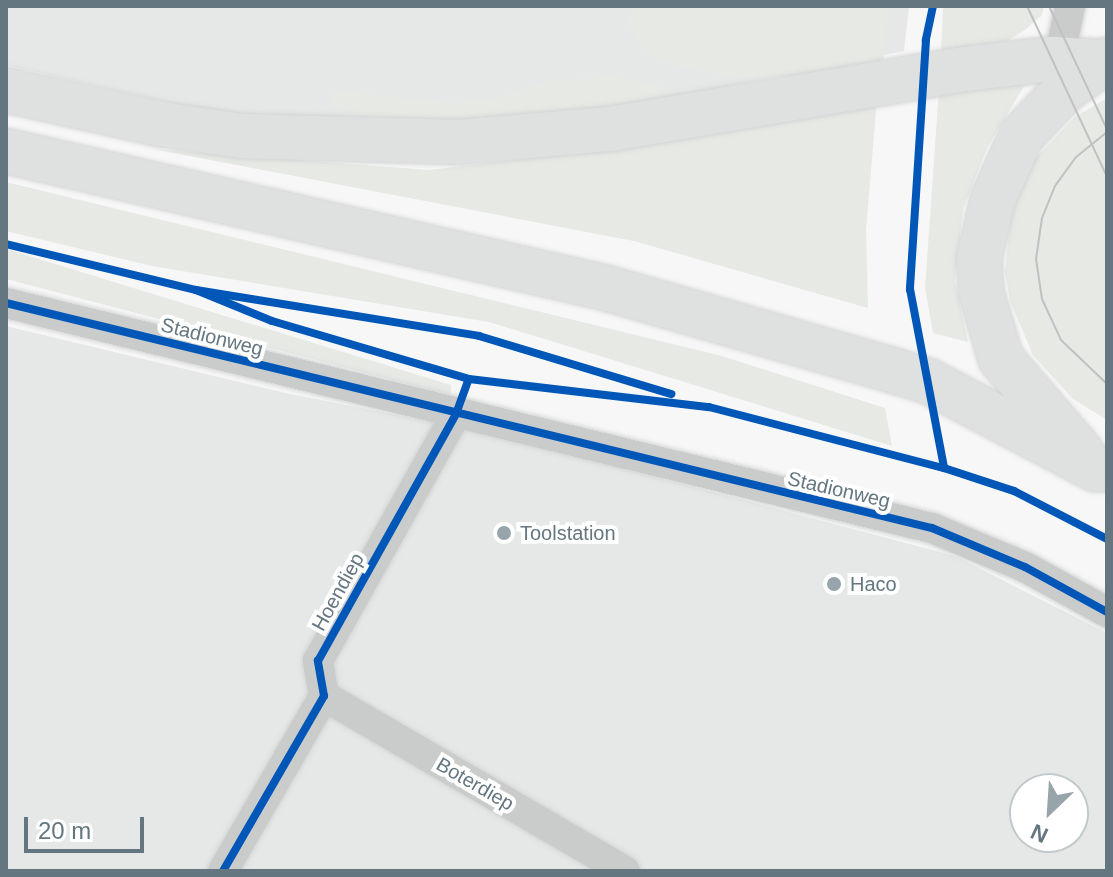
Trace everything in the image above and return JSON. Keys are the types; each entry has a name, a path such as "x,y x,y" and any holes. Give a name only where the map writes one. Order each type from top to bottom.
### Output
{"main road":[{"path":"6,90 160,124 242,136 458,142 610,129 895,79 1040,61 1105,61"},
{"path":"1101,469 1001,359 981,292 979,259 993,199 1011,156 1040,113 1105,61"},
{"path":"6,151 606,288 898,372 928,381 1101,469"}],"street":[{"path":"1040,113 1040,61 1070,6"},
{"name":"Stadionweg","path":"6,303 932,528 1025,567 1107,612"},
{"name":"Hoendiep","path":"324,696 318,661 456,414"},
{"path":"223,871 324,696"},
{"name":"Boterdiep","path":"324,696 625,871"}],"shaded area":[{"path":"6,6 909,6 904,51 698,92 284,122 220,114 6,65"},
{"path":"636,6 888,6 883,66 802,76 733,77 676,66 646,51 627,22"},
{"path":"943,6 1044,6 1042,15 1004,43 941,52"},
{"path":"616,77 693,95 515,126 368,120 332,104 334,91 451,103 495,99 548,81"},
{"path":"1029,78 987,148 963,209 955,281 968,342 933,333 925,288 939,90"},
{"path":"1107,98 1107,420 1073,399 1033,355 1010,301 1005,272 1011,213 1035,159 1075,117"},
{"path":"877,99 866,230 868,308 634,241 153,149 429,170 618,148"},
{"path":"6,182 722,356 885,408 892,446 489,322 152,266 6,231"},
{"path":"6,249 451,385 451,395 6,279"},
{"path":"6,326 285,393 489,433 955,556 1107,633 1107,871 6,871"}],"tram line":[{"path":"1027,6 1107,177"},
{"path":"1049,6 1107,129"},
{"path":"1107,132 1076,157 1055,186 1042,218 1036,259 1042,299 1061,340 1107,384"}],"cycle path":[{"path":"933,6 926,40 910,289 944,468"},
{"path":"6,244 196,290 479,336 671,394"},
{"path":"196,290 272,321 469,379 709,407 944,468 1014,491 1107,539"},
{"path":"6,303 932,528 1025,567 1107,612"},
{"path":"223,871 324,696 318,661 456,414 469,379"}],"place":[{"name":"Toolstation","path":"504,533"},
{"name":"Haco","path":"834,584"}]}
